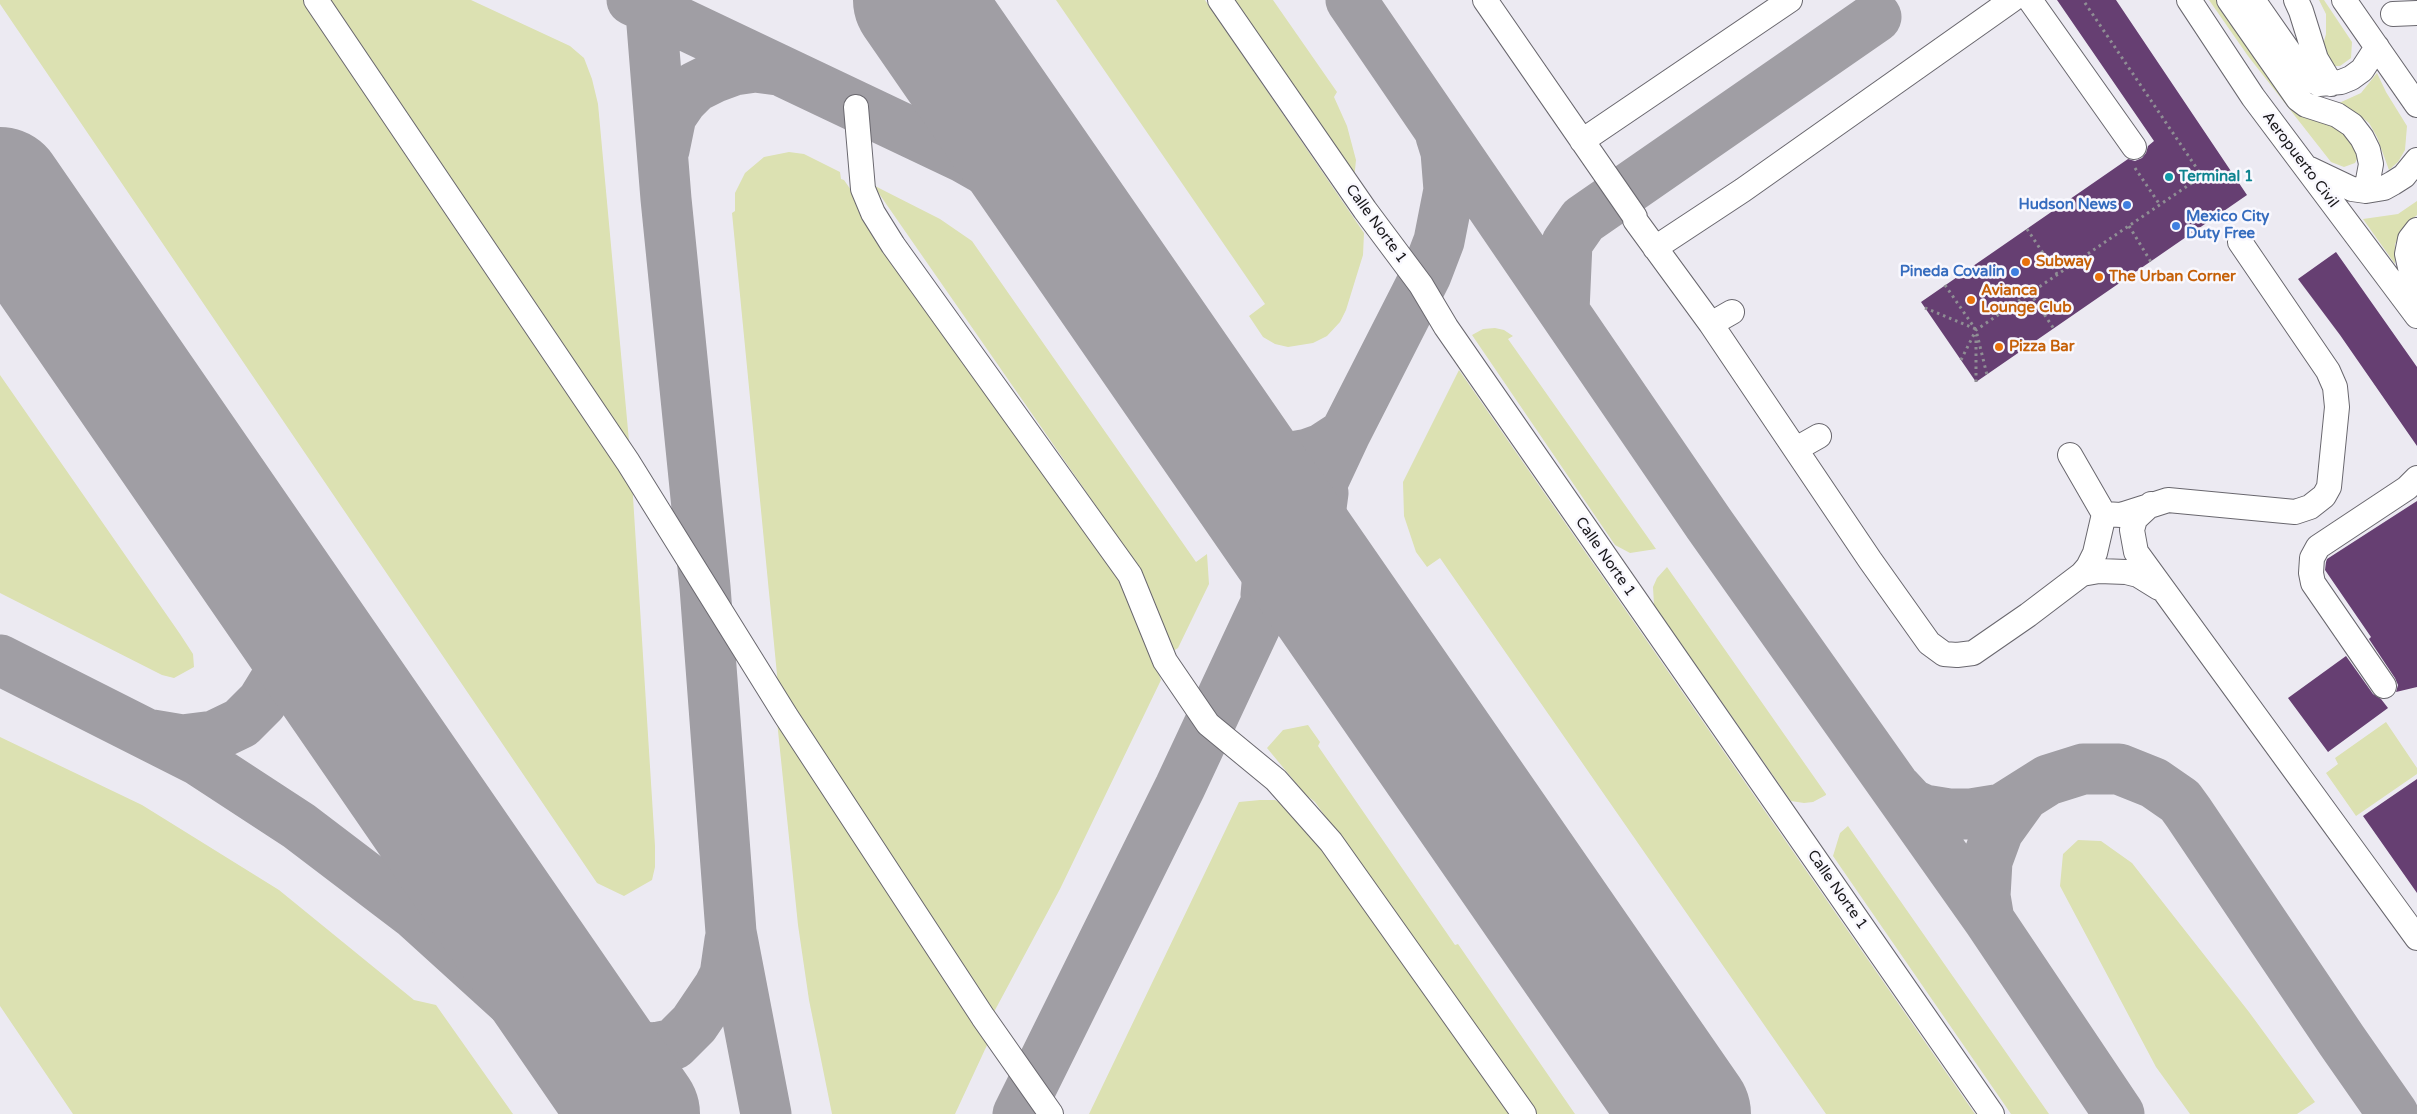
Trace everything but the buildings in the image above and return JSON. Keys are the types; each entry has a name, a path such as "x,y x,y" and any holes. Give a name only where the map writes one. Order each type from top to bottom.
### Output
{"street":[{"path":"316,0 628,462 786,716 983,1017 1052,1114"},
{"name":"Calle Norte 1","path":"1220,0 1365,210 1421,285 1446,327 1992,1114"},
{"path":"1485,0 1655,248 1711,324 1870,560 1929,643 1944,654 1957,656 1973,653 2028,615 2082,574 2088,567 2095,553 2104,514 2070,455"},
{"path":"1582,141 1790,0"},
{"path":"1655,248 1743,190 2012,0"},
{"path":"2030,0 2134,157"},
{"name":"Aeropuerto Civil","path":"2189,0 2253,97 2417,316"},
{"path":"2229,0 2298,99 2306,105 2336,115 2352,125 2362,138 2372,164 2366,191"},
{"path":"2253,0 2304,72 2311,80 2320,84 2330,84 2351,78 2362,70 2376,47"},
{"path":"2296,0 2302,11 2316,60 2330,84"},
{"path":"2344,0 2417,105"},
{"path":"2393,14 2417,13"},
{"path":"856,107 863,190 873,213 893,245 1130,575 1165,661 1208,724 1276,780 1331,842 1524,1114"},
{"path":"2306,167 2347,187 2366,191 2384,188 2393,183 2404,176 2417,160"},
{"path":"2417,230 2410,239 2407,254 2417,298"},
{"path":"2104,514 2121,515 2168,500 2294,512 2303,511 2324,496 2329,487 2337,406 2335,387 2328,371 2240,242"},
{"path":"1711,324 1732,312"},
{"path":"1796,450 1819,436"},
{"path":"2384,686 2313,583 2311,573 2312,558 2318,547 2407,488 2417,478"},
{"path":"2151,504 2135,518 2132,530 2136,552 2417,938"},
{"path":"2082,574 2099,571 2126,572 2138,575 2163,590"}],"path":[{"path":"1961,360 1976,330 2202,176 2083,0"},
{"path":"2134,157 2160,205"},
{"path":"2129,226 2152,262"},
{"path":"2027,229 2058,274"},
{"path":"1945,285 1976,330 1987,375"},
{"path":"2030,293 2054,329"},
{"path":"1926,308 1976,330"},
{"path":"1976,330 1976,382"}],"green space":[{"path":"0,0 310,0 632,481 655,846 655,867 652,880 624,896 597,883 0,4"},
{"path":"329,0 471,0 570,46 584,58 592,79 598,104 629,441 616,433"},
{"path":"1056,0 1205,0 1364,233 1363,255 1346,310 1340,322 1327,336 1313,343 1288,347 1275,344 1263,337 1249,316 1265,304"},
{"path":"1231,0 1273,0 1337,92 1334,97 1347,126 1356,160 1354,180"},
{"path":"2209,0 2220,0 2358,147 2358,157 2355,163 2344,167 2331,162 2248,56"},
{"path":"2319,0 2324,0 2352,42 2351,58 2340,66 2333,66 2327,63 2323,45 2326,34 2326,14"},
{"path":"2377,73 2386,92 2407,126 2405,150 2398,162 2389,170 2377,137 2369,123 2339,103 2361,93"},
{"path":"789,152 804,154 840,172 841,179 844,180 1126,586 1161,680 1060,889 994,1012 779,695 732,213 735,211 735,193 745,173 764,157"},
{"path":"873,185 940,219 972,241 1196,562 1207,554 1209,584 1178,648 1170,653 1149,590 1137,565"},
{"path":"2417,201 2417,215 2406,225 2395,244 2395,264 2363,219 2398,214"},
{"path":"1495,328 1504,330 1513,336 1508,339 1656,549 1630,553 1615,545 1472,335 1483,329"},
{"path":"1459,370 1975,1114 1826,1114 1440,558 1427,567 1416,552 1404,516 1403,482"},
{"path":"0,375 180,634 193,654 194,667 174,678 162,675 0,593"},
{"path":"1667,567 1826,795 1813,802 1791,801 1654,605 1653,587 1657,578"},
{"path":"777,721 988,1043 955,1114 832,1114 809,1000 798,925"},
{"path":"2386,722 2417,768 2417,774 2356,816 2326,773 2338,764 2335,758"},
{"path":"1308,725 1320,742 1318,746 1455,945 1458,944 1575,1114 1535,1114 1315,802 1305,794 1267,748 1283,730"},
{"path":"0,737 142,805 279,890 414,1000 436,1005 513,1114 73,1114 0,1006"},
{"path":"1275,800 1287,806 1314,837 1511,1114 1089,1114 1239,802"},
{"path":"1848,826 2049,1114 2011,1114 1833,856 1840,833"},
{"path":"2078,840 2101,841 2132,863 2249,1012 2315,1102 2297,1114 2190,1114 2156,1067 2060,886 2063,854"}],"taxiway":[{"path":"632,0 965,158 1023,193 1102,266"},
{"path":"650,0 666,199 705,587 731,932 766,1114"},
{"path":"1351,0 1709,524 1989,920 2119,1114"},
{"path":"1564,311 1567,243 1583,220 1876,17"},
{"path":"664,150 671,116 682,100 695,87 734,70 755,67 778,70"},
{"path":"1018,1114 1180,787 1345,434 1426,275 1439,241 1449,190 1446,152 1441,136"},
{"path":"1213,430 1242,476 1259,513 1269,563 1266,595"},
{"path":"1213,430 1235,450 1259,458 1291,457 1308,454 1322,449 1345,434"},
{"path":"1323,493 1319,523 1324,562 1353,633"},
{"path":"152,735 182,740 214,736 241,723 262,702 278,676 285,645 282,603 270,584"},
{"path":"0,660 198,760 299,826 416,915 599,1081 629,1114"},
{"path":"1897,789 1911,804 1924,810 1949,814 1971,814 2002,809 2048,780 2083,769 2119,769 2154,783 2180,801 2188,812 2393,1114"},
{"path":"1989,920 1985,896 1987,861 1998,831 2021,799"},
{"path":"575,1023 607,1041 626,1046 655,1048 674,1044 694,1024 719,987 725,975 730,940"}],"runway":[{"path":"917,0 1687,1114"},
{"path":"0,191 636,1114"}],"place":[{"name":"Terminal 1","path":"2169,177"},
{"name":"Hudson News","path":"2127,205"},
{"name":"Mexico City Duty Free","path":"2176,226"},
{"name":"Subway","path":"2026,262"},
{"name":"Pineda Covalin","path":"2015,272"},
{"name":"The Urban Corner","path":"2099,277"},
{"name":"Avianca Lounge Club","path":"1971,300"},
{"name":"Pizza Bar","path":"1999,347"}]}
